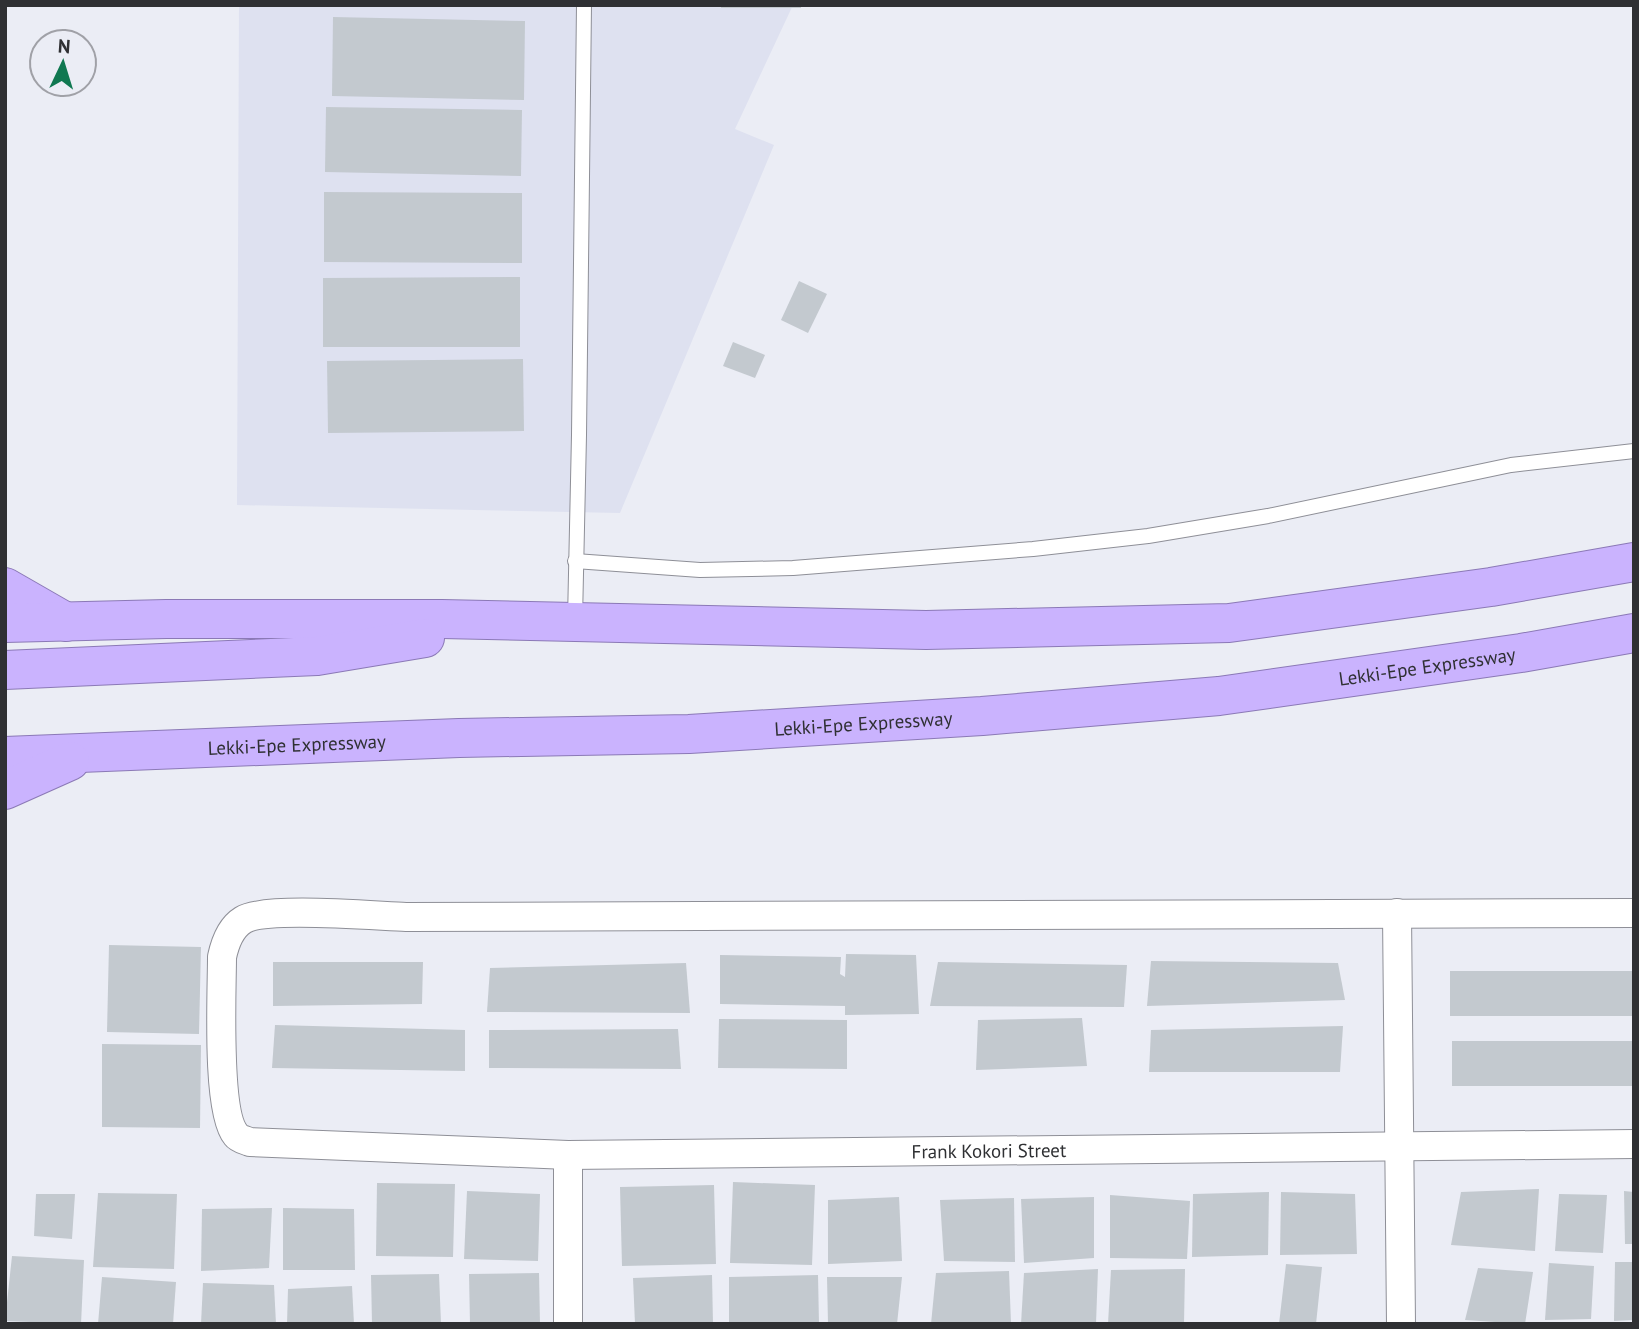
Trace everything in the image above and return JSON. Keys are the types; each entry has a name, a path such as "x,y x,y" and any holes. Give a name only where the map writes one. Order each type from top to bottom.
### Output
{"highway":[{"path":"5,623 166,619 534,621 926,630 1229,623 1491,587 1634,562"},
{"path":"5,587 66,622"},
{"path":"5,670 317,656 534,621"},
{"name":"Lekki-Epe Expressway","path":"5,756 445,739 689,734 982,716 1219,696 1521,653 1634,633"},
{"path":"5,790 88,753"}],"street":[{"name":"Frank Kokori Street","path":"1397,913 406,917 310,913 255,915 242,920 234,928 222,957 222,1046 230,1124 237,1137 250,1142 568,1155 1634,1144"},
{"path":"1401,1324 1397,913 1634,913"},
{"path":"568,1155 568,1324"}],"lane":[{"path":"575,622 584,5"},
{"path":"575,561 700,570 780,568 1033,549 1149,536 1268,516 1511,465 1634,451"}],"shaded area":[{"path":"239,5 793,5 735,129 774,145 620,513 237,505"}],"building":[{"path":"721,5 801,5 801,8 721,8"},
{"path":"333,17 525,21 524,100 332,96"},
{"path":"326,107 522,110 521,176 325,172"},
{"path":"324,192 522,193 522,263 324,262"},
{"path":"520,277 520,347 323,347 323,278"},
{"path":"799,281 827,294 808,333 781,320"},
{"path":"733,342 765,355 755,378 723,366"},
{"path":"523,359 524,431 328,433 327,361"},
{"path":"109,945 201,947 199,1034 107,1032"},
{"path":"846,954 916,955 919,1014 845,1015 845,1006 720,1004 720,955 841,957 840,974 845,977"},
{"path":"1151,961 1338,963 1345,1000 1147,1006"},
{"path":"273,962 423,962 422,1004 273,1006"},
{"path":"938,962 1127,965 1124,1007 930,1006"},
{"path":"686,963 690,1013 487,1012 490,968"},
{"path":"1450,971 1634,971 1634,1016 1450,1016"},
{"path":"1082,1018 1087,1066 976,1070 978,1020"},
{"path":"719,1019 847,1020 847,1069 718,1068"},
{"path":"275,1025 465,1030 465,1071 272,1068"},
{"path":"1343,1026 1340,1072 1149,1072 1151,1030"},
{"path":"678,1029 681,1069 489,1068 489,1030"},
{"path":"1452,1041 1634,1041 1634,1086 1452,1086"},
{"path":"102,1044 201,1045 200,1128 102,1127"},
{"path":"733,1182 815,1185 812,1265 730,1263"},
{"path":"377,1183 455,1184 453,1257 376,1256"},
{"path":"714,1185 716,1264 622,1266 620,1187"},
{"path":"1539,1189 1535,1251 1451,1245 1461,1192"},
{"path":"467,1191 540,1194 538,1261 464,1259"},
{"path":"1624,1191 1634,1192 1634,1244 1625,1244"},
{"path":"1269,1192 1268,1255 1192,1257 1193,1194"},
{"path":"1281,1192 1355,1194 1357,1254 1280,1255"},
{"path":"98,1193 177,1194 174,1269 93,1267"},
{"path":"36,1194 75,1194 72,1239 34,1236"},
{"path":"1559,1194 1607,1195 1603,1253 1555,1251"},
{"path":"1110,1195 1190,1201 1187,1259 1110,1258"},
{"path":"899,1197 902,1261 828,1264 828,1200"},
{"path":"1094,1197 1094,1258 1024,1263 1021,1199"},
{"path":"1014,1198 1015,1262 944,1261 940,1200"},
{"path":"272,1208 269,1268 201,1271 202,1209"},
{"path":"283,1208 354,1209 355,1270 283,1270"},
{"path":"12,1256 84,1260 81,1324 5,1321"},
{"path":"1615,1262 1634,1262 1634,1320 1614,1321"},
{"path":"1549,1263 1594,1266 1591,1319 1545,1320"},
{"path":"1286,1264 1322,1267 1316,1324 1279,1324"},
{"path":"1478,1268 1533,1272 1525,1324 1465,1320"},
{"path":"1098,1269 1096,1324 1021,1324 1024,1273"},
{"path":"1185,1269 1184,1324 1108,1324 1111,1270"},
{"path":"1009,1271 1011,1324 931,1324 936,1273"},
{"path":"539,1273 540,1324 470,1324 469,1274"},
{"path":"439,1274 441,1324 372,1324 371,1275"},
{"path":"712,1275 713,1324 635,1324 633,1278"},
{"path":"818,1275 819,1324 729,1324 729,1277"},
{"path":"102,1277 176,1282 173,1324 98,1324"},
{"path":"827,1277 902,1277 897,1324 828,1324"},
{"path":"203,1283 274,1285 276,1324 201,1324"},
{"path":"352,1286 354,1324 287,1324 288,1289"}]}
